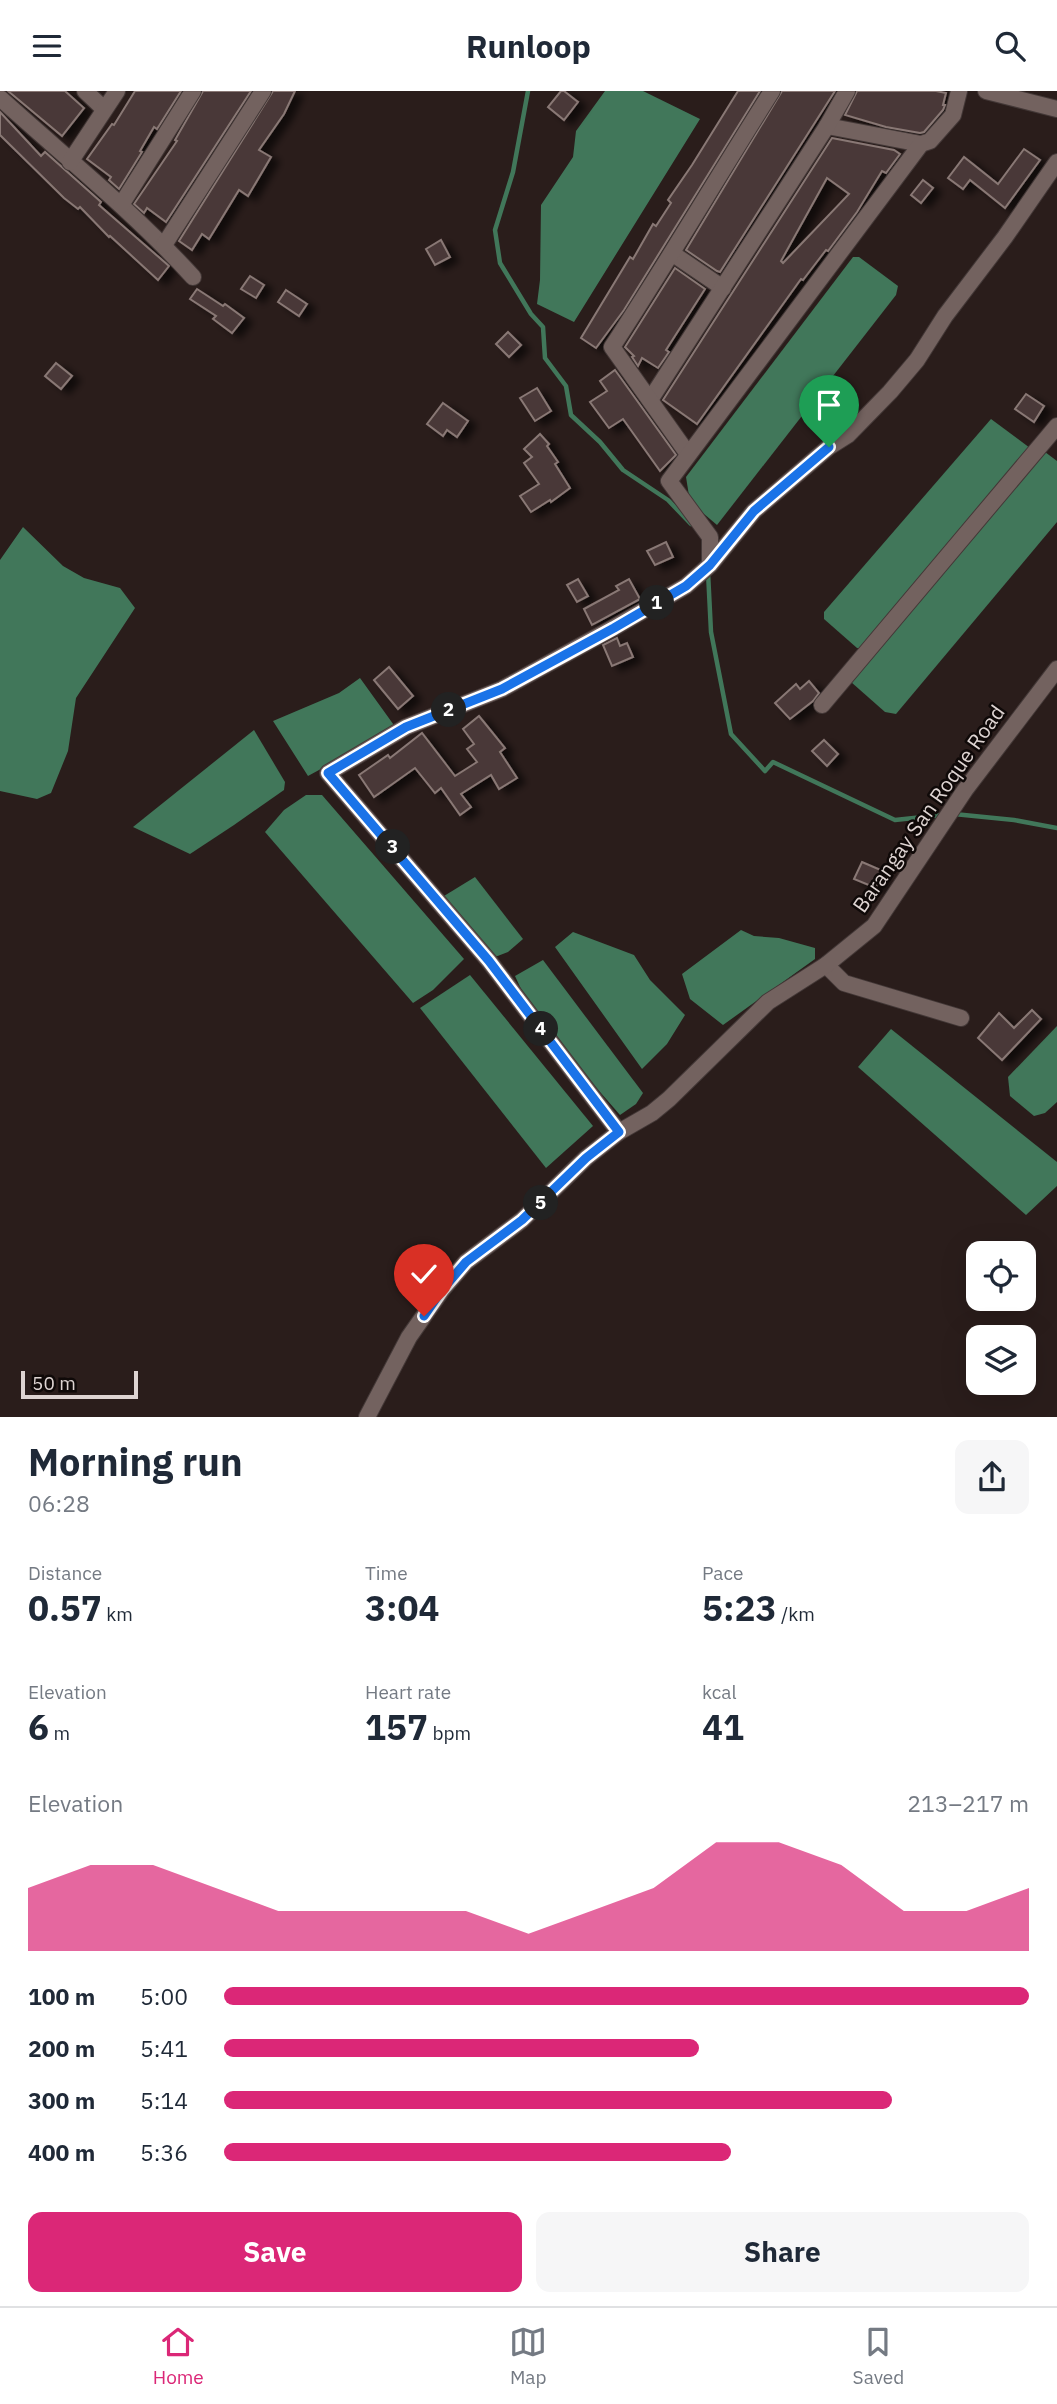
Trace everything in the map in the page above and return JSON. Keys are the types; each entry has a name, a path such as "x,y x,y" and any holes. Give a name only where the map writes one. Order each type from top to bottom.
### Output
{"street":[{"path":"85,91 104,109"},
{"path":"70,162 117,91"},
{"path":"121,205 192,91"},
{"path":"164,245 263,91"},
{"path":"688,454 612,347 673,254 772,91"},
{"path":"650,400 827,126 846,91"},
{"path":"827,126 921,144 930,141 953,115 959,91"},
{"path":"986,91 1029,96 1057,109"},
{"path":"0,98 121,205 164,245 193,277"},
{"path":"710,563 710,537 669,481 921,144"},
{"path":"619,1132 489,961 328,773 406,727 502,689 686,586 710,565 754,511 829,447 848,435 890,392 917,360 945,316 1057,162"},
{"path":"673,254 723,288"},
{"path":"822,705 1057,426"},
{"name":"Barangay San Roque Road","path":"367,1417 409,1338 442,1290 466,1262 522,1220 586,1158 669,1099 768,1002 826,965 874,926 965,790 1057,669"},
{"path":"826,965 844,983 961,1018"}],"shaded area":[{"path":"605,91 643,91 700,119 574,322 537,304 541,205 573,157 576,131"},
{"path":"853,257 859,257 898,286 896,295 717,525 690,502 686,477"},
{"path":"991,419 1030,448 864,649 857,648 824,619 824,612"},
{"path":"1045,452 1057,461 1057,522 896,714 885,712 851,682"},
{"path":"23,527 63,566 84,578 120,588 135,608 76,698 68,751 51,793 37,799 0,791 0,560"},
{"path":"360,678 396,728 308,776 273,721 339,693"},
{"path":"254,730 285,782 284,790 190,854 133,827"},
{"path":"306,795 322,795 464,959 433,990 413,1003 265,832 284,810"},
{"path":"475,877 523,939 508,952 495,957 444,896"},
{"path":"741,930 754,936 779,938 815,948 815,959 723,1025 690,999 682,974"},
{"path":"573,932 634,955 650,980 685,1015 667,1044 642,1069 555,947"},
{"path":"543,960 643,1093 636,1104 620,1115 574,1062 521,989 515,976"},
{"path":"470,975 593,1126 546,1168 420,1008"},
{"path":"1057,1026 1057,1102 1045,1113 1034,1116 1010,1096 1008,1077"},
{"path":"891,1029 1057,1162 1057,1186 1026,1215 858,1067"}],"building":[{"path":"8,91 65,91 84,108 62,136"},
{"path":"135,91 181,91 157,129 154,127 119,189 109,180 111,177 87,159 112,124 114,125"},
{"path":"203,91 251,91 166,222 147,208 144,213 134,204 177,141 175,140"},
{"path":"273,91 295,91 284,114 259,150 271,157 248,196 239,190 209,239 202,234 192,250 179,241"},
{"path":"561,91 578,102 564,120 548,107"},
{"path":"738,91 760,91 624,310 596,348 581,338 630,257 633,259 653,224 656,226 671,203 668,200"},
{"path":"782,91 835,91 720,272 717,271 686,250"},
{"path":"857,91 936,91 946,93 945,105 924,132 920,133 886,127 845,115"},
{"path":"0,112 41,156 45,152 101,202 99,205 169,266 158,280 80,207 78,209 64,198 0,135"},
{"path":"832,138 894,150 900,154 886,173 882,171 857,212 828,251 826,250 803,280 801,279 697,424 663,400","holes":["827,178 849,194 783,263 781,261"]},
{"path":"1024,149 1040,160 1005,208 970,180 963,189 948,178 964,157 998,184"},
{"path":"923,180 933,188 921,203 911,195"},
{"path":"441,240 450,257 435,265 426,249"},
{"path":"675,268 705,289 666,350 669,352 658,368 642,358 638,366 632,357 634,356 625,347"},
{"path":"250,276 264,285 256,298 241,289"},
{"path":"197,289 244,318 232,333 213,319 216,316 190,299"},
{"path":"286,290 307,304 299,316 278,302"},
{"path":"508,332 521,345 509,357 496,344"},
{"path":"56,363 72,376 61,389 45,376"},
{"path":"615,370 676,455 660,471 623,419 609,428 590,402 607,391 600,381"},
{"path":"537,388 551,411 535,421 520,398"},
{"path":"1026,394 1044,406 1034,422 1015,409"},
{"path":"443,403 468,421 457,437 447,430 443,436 427,424"},
{"path":"827,417 838,427 824,438 815,430"},
{"path":"540,434 549,444 547,446 558,462 555,464 570,488 531,512 520,496 539,484 524,463 532,457 524,449"},
{"path":"666,542 673,557 655,565 647,551"},
{"path":"578,579 588,596 577,602 567,585"},
{"path":"629,579 640,599 592,625 584,609 619,590 616,586"},
{"path":"617,638 620,646 627,643 633,657 612,666 603,645"},
{"path":"389,667 413,696 398,709 374,680"},
{"path":"809,681 819,693 790,719 775,703 796,684 800,689"},
{"path":"479,716 505,748 500,752 517,778 499,789 491,775 461,794 471,807 460,815 441,788 435,793 415,768 374,797 359,775 388,755 390,758 422,733 455,776 477,762 467,749 474,744 463,729"},
{"path":"824,740 838,754 827,766 812,751"},
{"path":"862,862 883,871 876,888 854,879"},
{"path":"1032,1010 1041,1019 1002,1060 978,1038 999,1013 1014,1028"}],"waterway":[{"path":"528,91 513,172 495,230 500,263 531,314 543,327 545,358 566,386 571,415 600,442 623,470 668,500 691,524"},
{"path":"708,572 711,632 731,734 765,771 773,762 895,820 942,815"},
{"path":"954,814 1014,820 1057,828"}],"route":[{"path":"424,1316 466,1262 522,1220 586,1158 619,1132 489,961 328,773 406,727 502,689 686,586 710,565 754,511 829,447"}]}
